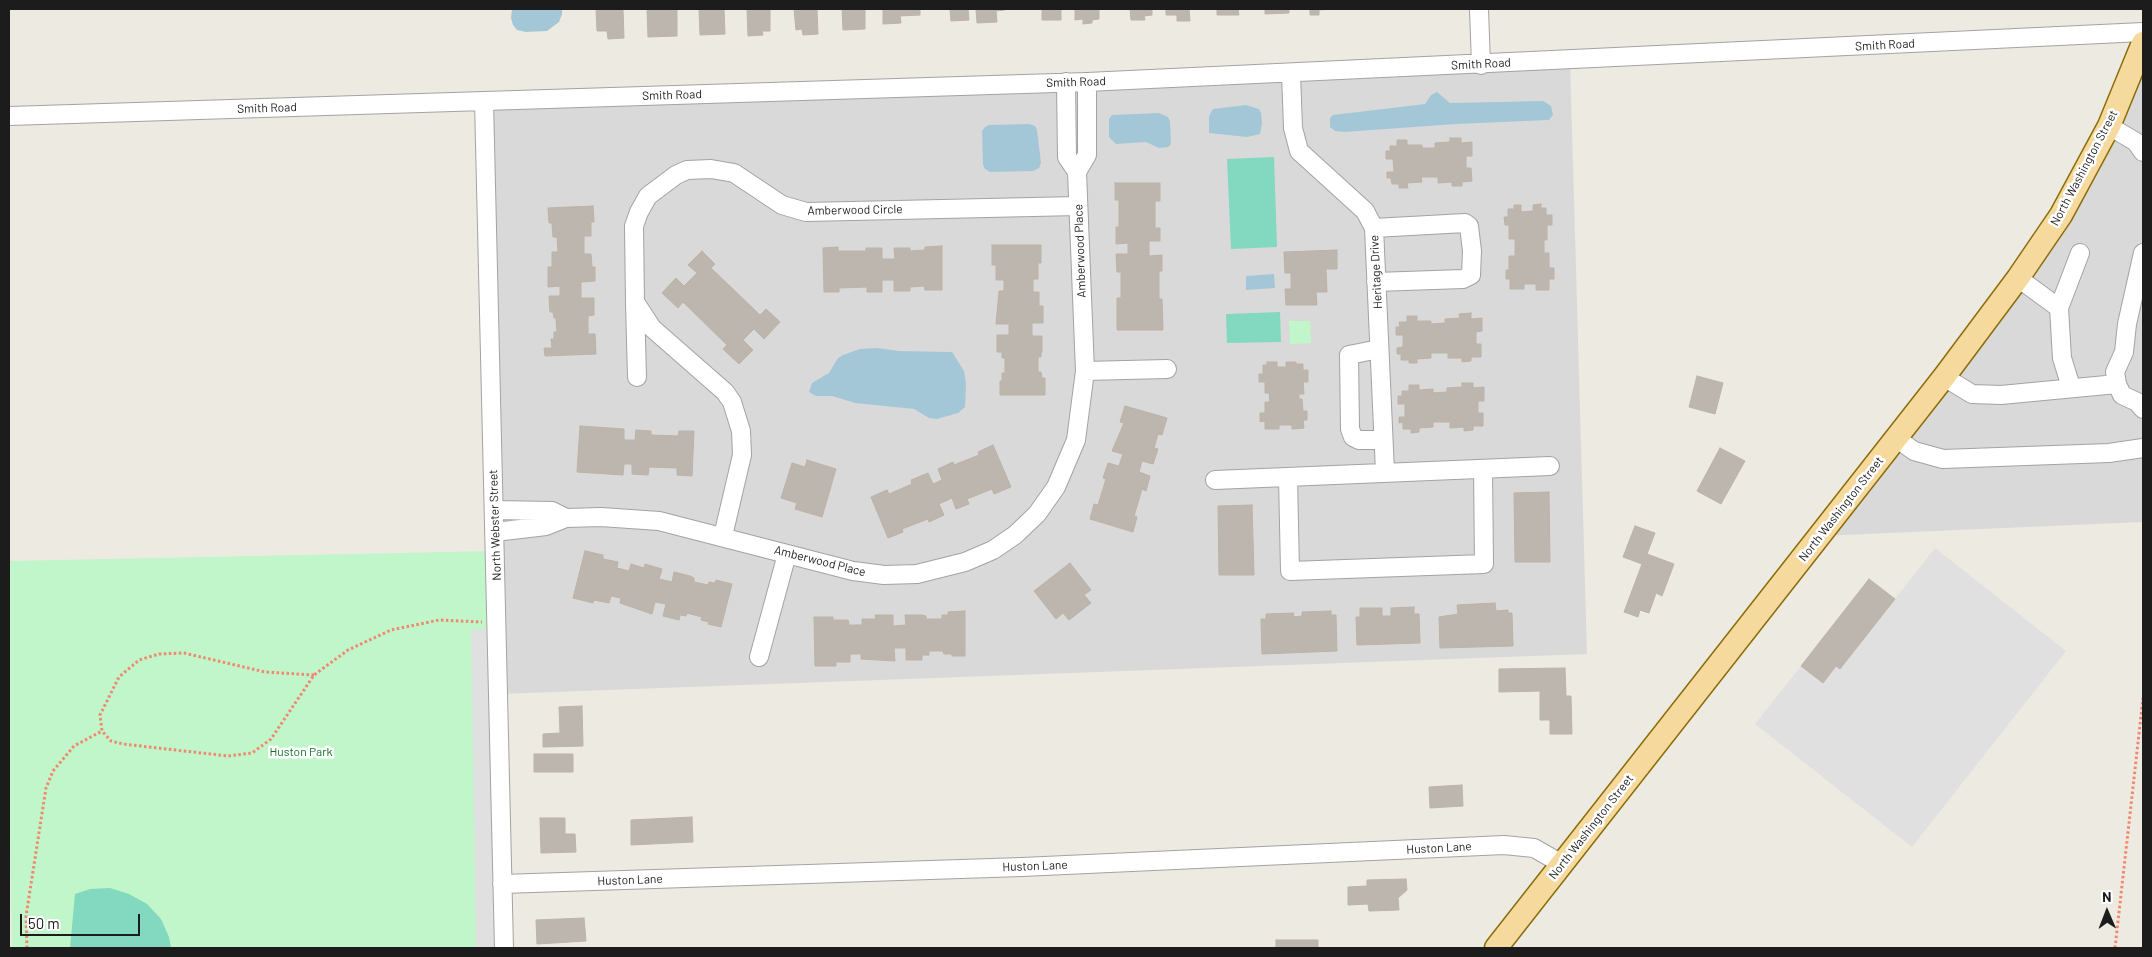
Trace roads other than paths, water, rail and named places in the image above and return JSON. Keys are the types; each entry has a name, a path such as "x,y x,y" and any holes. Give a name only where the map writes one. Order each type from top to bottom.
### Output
{"main road":[{"name":"North Washington Street","path":"1496,948 1944,377 2018,278 2062,214 2109,126 2143,43"}],"street":[{"path":"1478,9 1481,64"},
{"name":"Smith Road","path":"9,116 1087,82 2143,32"},
{"name":"Heritage Drive","path":"1291,73 1293,128 1299,151 1365,211 1374,228 1386,472"},
{"name":"Amberwood Place","path":"495,532 546,526 566,518 601,517 659,521 854,571 884,575 918,574 965,562 994,550 1015,535 1037,514 1056,487 1076,440 1085,372 1077,172 1068,157 1066,82"},
{"name":"Amberwood Place","path":"1077,172 1087,155 1087,82"},
{"name":"North Webster Street","path":"484,101 498,623 504,948"},
{"path":"2109,126 2136,142 2143,152"},
{"name":"Amberwood Circle","path":"637,377 634,226 648,196 676,175 687,170 711,169 734,173 782,205 806,212 1078,206"},
{"path":"1374,228 1465,223 1469,226 1472,251 1471,275 1463,279 1376,282"},
{"path":"2071,387 2062,358 2059,308 2080,253"},
{"path":"2143,253 2127,324 2124,352 2115,372 2117,384 2122,395 2137,402 2143,409"},
{"path":"2018,278 2059,308"},
{"path":"635,302 652,328 725,392 732,402 741,431 742,455 722,536"},
{"path":"1379,349 1349,355 1350,429 1353,437 1359,440 1384,440"},
{"path":"1085,372 1167,370"},
{"path":"1944,377 1972,394 2001,395 2117,384"},
{"path":"1896,438 1914,451 1943,459 1962,460 2109,453 2143,448"},
{"path":"1215,480 1550,466"},
{"path":"1288,476 1290,571 1484,564 1483,469"},
{"name":"Amberwood Place","path":"494,510 552,511 566,518"},
{"path":"759,657 787,554"},
{"name":"Huston Lane","path":"502,884 1022,867 1504,845 1534,848 1547,853 1562,864"}],"water":[{"path":"512,9 562,9 562,14 559,22 547,31 526,32 517,30 513,25 511,18"},
{"path":"1437,92 1450,103 1543,101 1551,106 1553,115 1549,120 1344,132 1335,131 1330,127 1330,118 1333,115 1425,104 1431,95"},
{"path":"1246,105 1259,109 1261,113 1260,134 1247,137 1209,133 1209,116 1213,109"},
{"path":"1159,113 1168,117 1170,121 1171,144 1168,147 1159,148 1146,142 1116,144 1109,137 1109,119 1112,115"},
{"path":"1029,124 1035,126 1037,130 1041,163 1039,168 1033,171 990,172 985,169 983,165 982,131 985,127 989,125"},
{"path":"1274,274 1275,288 1246,290 1246,276"},
{"path":"877,348 899,351 952,352 964,371 966,384 965,407 958,413 937,419 929,418 914,409 855,403 832,396 816,396 809,392 812,383 829,373 838,358 860,349"}],"park label":[{"name":"Huston Park","path":"301,752"}]}
